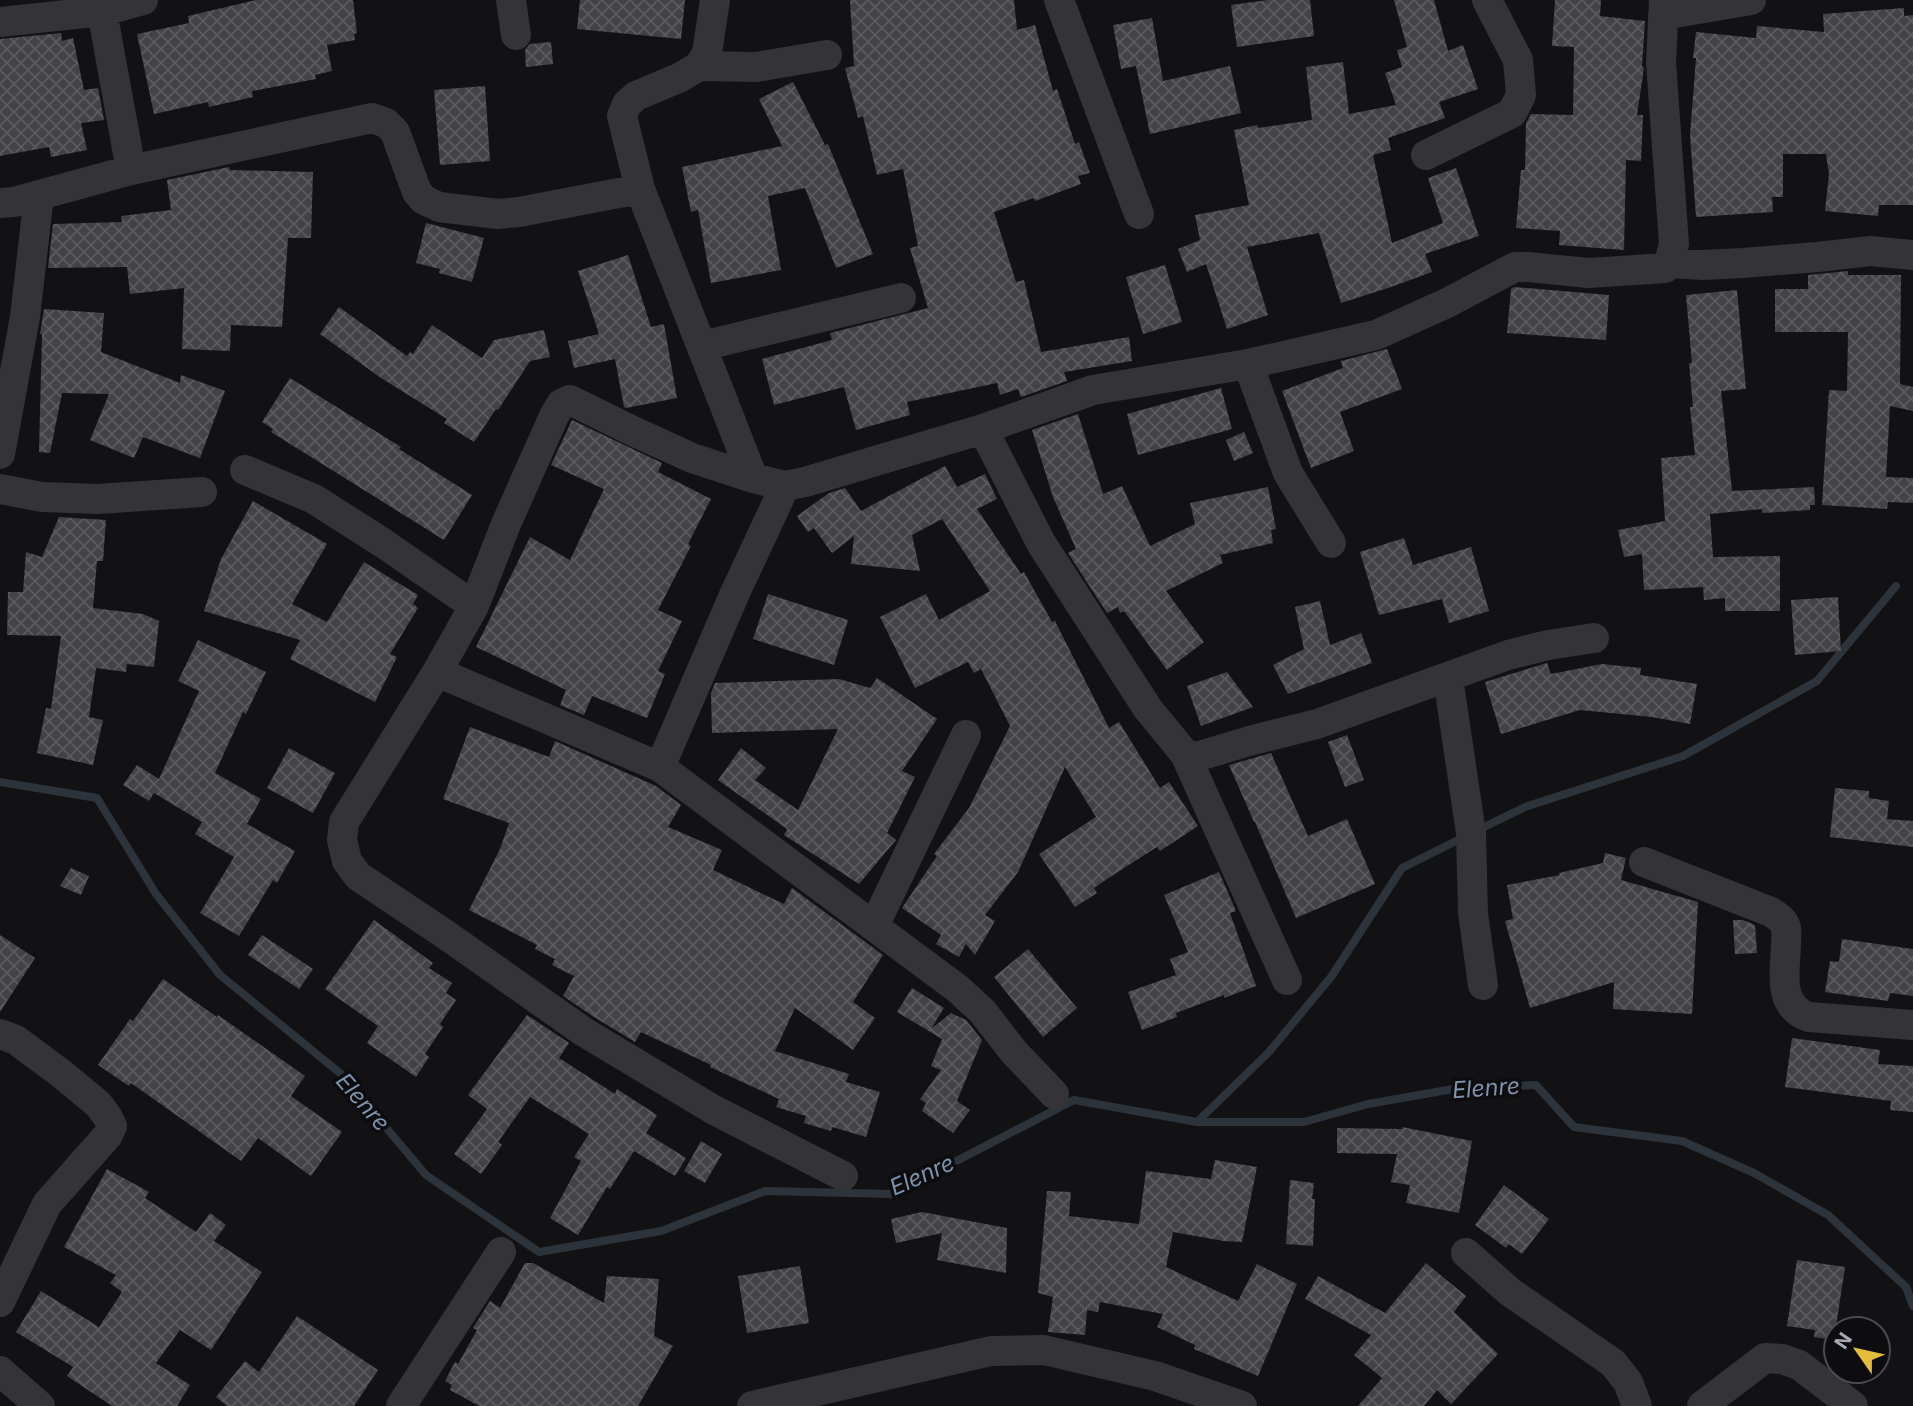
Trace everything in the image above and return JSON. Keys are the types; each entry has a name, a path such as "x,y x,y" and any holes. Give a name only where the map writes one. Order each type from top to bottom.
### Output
{"street":[{"path":"0,22 143,0"},
{"path":"511,0 516,36"},
{"path":"715,0 707,53 699,66 681,77 636,96 627,104 622,116 640,189 753,478"},
{"path":"1059,0 1139,214"},
{"path":"1426,155 1512,113 1521,95 1518,60 1487,0"},
{"path":"843,1176 714,1110 584,1032 358,876 347,861 342,840 344,822 437,672 474,606 506,524 561,404 570,400 692,458 785,486 983,429 1093,390 1248,364 1376,335 1447,303 1515,267 1589,273 1665,268 1670,263 1674,244 1661,63 1664,8 1751,0"},
{"path":"102,5 131,170"},
{"path":"699,66 756,67 827,55"},
{"path":"0,203 14,202 131,170 372,118 386,122 395,132 416,192 424,200 439,207 498,214 640,189"},
{"path":"0,454 25,317 38,195"},
{"path":"1670,263 1716,264 1870,251 1913,255"},
{"path":"702,346 901,298"},
{"path":"1248,364 1288,473 1331,543"},
{"path":"983,429 1041,543 1148,709 1185,754 1287,980"},
{"path":"245,470 314,499 474,606"},
{"path":"660,767 735,593 785,486"},
{"path":"0,489 42,497 98,499 202,492"},
{"path":"1185,754 1196,757 1317,724 1508,655 1594,638"},
{"path":"437,672 660,767 958,989 982,1012 1014,1052 1054,1094"},
{"path":"1448,678 1471,833 1473,913 1483,985"},
{"path":"874,926 966,735"},
{"path":"1644,862 1771,912 1781,919 1786,927 1787,999 1798,1013 1809,1017 1913,1025"},
{"path":"0,1034 16,1040 63,1075 98,1104 112,1126 108,1135 47,1203 0,1302"},
{"path":"401,1406 501,1252"},
{"path":"1466,1253 1510,1292 1613,1363 1628,1382 1637,1406"},
{"path":"752,1406 810,1400 991,1351 1044,1350 1155,1376 1242,1406"},
{"path":"1702,1406 1765,1358 1782,1359 1799,1365 1853,1406"},
{"path":"0,1371 40,1406"}],"building":[{"path":"256,0 353,0 357,33 354,34 355,40 327,45 332,71 315,75 316,79 252,91 253,97 209,107 208,102 154,114 137,34 189,23 188,16"},
{"path":"580,0 685,0 681,39 577,29"},
{"path":"850,0 1014,0 1017,30 1035,25 1053,91 1057,89 1075,144 1079,142 1090,173 1078,176 1081,184 994,212 1016,282 1024,280 1041,352 1129,337 1132,361 1064,372 1067,381 1021,397 1018,389 1000,395 997,383 907,402 910,415 856,430 844,387 774,405 762,359 832,340 830,333 928,308 910,248 918,246 903,169 877,175 863,116 858,118 845,68 854,66"},
{"path":"1268,0 1310,0 1314,36 1237,47 1231,5"},
{"path":"1394,0 1434,0 1448,51 1463,45 1478,89 1439,102 1445,118 1388,138 1391,150 1373,155 1392,243 1443,223 1428,178 1456,168 1479,236 1425,254 1432,272 1341,303 1319,233 1247,247 1268,315 1227,329 1206,264 1187,272 1178,249 1200,240 1195,215 1249,205 1234,130 1312,120 1306,67 1343,62 1349,114 1396,105 1385,73 1402,67 1397,50 1407,47"},
{"path":"1555,0 1601,0 1600,16 1645,21 1644,68 1637,115 1643,115 1641,161 1626,160 1624,250 1559,245 1560,231 1516,228 1521,170 1525,170 1526,123 1531,114 1573,115 1574,47 1552,46"},
{"path":"1904,8 1904,16 1913,15 1913,205 1879,205 1878,216 1825,211 1829,174 1826,154 1783,154 1783,197 1772,197 1773,212 1696,217 1690,135 1696,32 1756,38 1757,26 1824,32 1823,14"},
{"path":"1152,18 1163,81 1230,66 1241,113 1150,134 1136,66 1121,69 1113,25"},
{"path":"61,33 62,41 73,38 84,90 98,88 104,120 81,123 87,150 51,157 49,147 0,156 0,39"},
{"path":"551,42 553,64 526,67 525,50 530,44"},
{"path":"793,82 825,145 828,144 873,254 836,268 805,188 768,196 781,270 711,283 698,210 691,212 682,167 782,146 759,99"},
{"path":"485,86 490,161 440,165 434,90"},
{"path":"229,167 230,170 313,172 311,238 288,238 282,327 231,325 230,351 182,349 184,288 130,294 127,267 48,268 53,224 122,222 121,216 171,210 167,180"},
{"path":"426,223 484,238 472,282 416,263"},
{"path":"628,255 651,327 664,324 677,398 626,408 615,359 574,368 568,341 599,334 578,271"},
{"path":"1165,265 1182,322 1143,334 1126,277"},
{"path":"1848,271 1848,275 1901,275 1900,384 1913,387 1913,411 1890,406 1886,477 1913,478 1913,503 1888,502 1887,509 1822,505 1829,390 1847,391 1848,332 1775,332 1775,289 1808,289 1808,275"},
{"path":"1514,287 1609,295 1606,340 1507,333 1511,289"},
{"path":"1737,290 1746,389 1721,391 1732,491 1814,487 1815,505 1810,505 1810,510 1762,513 1762,509 1710,514 1713,557 1780,556 1780,611 1725,611 1725,598 1704,600 1703,587 1644,590 1642,554 1624,557 1618,530 1665,521 1661,458 1695,455 1690,407 1693,407 1689,363 1692,363 1686,295"},
{"path":"339,307 407,356 410,352 413,354 432,325 482,358 494,340 544,330 550,357 530,361 474,442 444,423 447,419 381,378 320,334"},
{"path":"44,309 104,313 101,352 180,383 181,375 225,391 200,458 143,437 134,458 90,440 109,394 62,393 50,453 39,452 40,334"},
{"path":"1387,349 1402,389 1340,412 1354,451 1311,468 1282,391 1343,368 1341,361"},
{"path":"290,378 472,495 444,540 271,432 273,429 262,422"},
{"path":"1221,388 1232,429 1138,455 1127,414"},
{"path":"1078,414 1103,494 1122,486 1150,546 1195,524 1190,503 1268,487 1276,529 1271,530 1273,543 1220,555 1223,563 1166,591 1204,642 1167,670 1124,611 1120,613 1118,607 1107,613 1068,553 1076,549 1053,497 1032,430"},
{"path":"572,420 662,463 658,472 711,499 688,544 691,546 658,610 682,621 658,671 665,674 647,718 592,696 584,715 560,705 566,690 476,647 530,537 570,560 604,489 551,465"},
{"path":"1244,432 1253,453 1234,461 1226,440"},
{"path":"945,466 957,487 985,474 997,499 977,509 1021,574 1024,572 1052,622 1055,621 1109,728 1119,722 1160,788 1169,782 1198,826 1160,851 1157,847 1107,879 1094,888 1097,893 1075,907 1039,854 1096,817 1065,767 1018,872 985,915 995,921 975,955 966,944 959,957 936,944 941,935 902,908 937,856 934,854 969,808 1010,726 981,669 974,673 968,662 915,688 880,617 926,594 939,620 990,591 942,519 912,535 920,571 851,564 854,536 832,553 814,528 808,532 797,516 829,493 845,488 861,511"},
{"path":"253,501 327,544 292,604 327,622 364,562 418,595 413,604 418,608 390,654 397,657 375,702 290,659 300,640 204,611 221,559"},
{"path":"59,517 106,520 103,561 97,561 93,608 143,614 159,621 154,667 127,664 126,672 96,668 89,717 103,720 93,765 37,753 46,708 51,709 61,636 7,635 8,592 23,592 26,552 42,557"},
{"path":"1404,538 1413,565 1471,547 1489,611 1449,623 1442,599 1379,615 1360,552"},
{"path":"768,594 848,620 834,665 753,639"},
{"path":"1838,597 1841,651 1795,655 1791,600"},
{"path":"1320,601 1330,645 1361,633 1372,663 1288,694 1273,665 1304,649 1295,607"},
{"path":"198,640 266,672 246,714 243,712 215,773 261,799 247,824 295,851 277,883 273,880 239,936 200,913 234,857 195,834 202,822 154,793 149,801 123,785 137,765 159,779 199,691 178,681"},
{"path":"1547,663 1551,674 1602,664 1641,668 1640,675 1697,684 1690,724 1652,717 1580,710 1501,734 1485,682"},
{"path":"1227,672 1253,707 1201,726 1187,686"},
{"path":"877,678 937,719 902,771 915,777 887,833 896,840 859,884 784,835 787,829 718,780 741,748 766,768 755,780 798,810 838,729 712,733 711,693 715,683 839,679 870,688"},
{"path":"470,727 549,757 555,741 656,786 681,805 668,827 722,850 713,870 784,904 792,888 883,955 853,1002 875,1018 853,1050 795,1008 775,1051 849,1074 846,1082 880,1092 866,1137 832,1127 831,1131 804,1123 806,1116 776,1107 779,1099 641,1032 635,1042 563,996 574,976 552,965 555,959 535,949 537,945 469,910 500,849 509,823 443,799"},
{"path":"1347,735 1364,780 1345,787 1328,742"},
{"path":"289,748 335,773 313,813 267,788"},
{"path":"1271,753 1308,836 1347,819 1375,884 1296,918 1229,765"},
{"path":"1835,788 1869,791 1869,798 1889,801 1887,819 1913,821 1913,847 1830,837"},
{"path":"1605,853 1626,858 1621,880 1698,902 1692,1014 1613,1009 1614,982 1530,1008 1505,921 1513,919 1507,885 1603,863"},
{"path":"71,868 89,876 81,895 60,886"},
{"path":"1219,872 1236,911 1230,913 1256,986 1176,1013 1177,1017 1142,1030 1128,992 1176,975 1170,959 1188,952 1164,895"},
{"path":"374,920 433,963 429,968 452,983 446,993 456,1000 440,1024 443,1027 425,1054 429,1057 416,1077 367,1043 378,1026 325,989"},
{"path":"1733,920 1743,920 1755,925 1757,953 1735,954"},
{"path":"0,935 35,958 0,1012"},
{"path":"262,935 313,969 299,989 248,955"},
{"path":"1842,939 1913,949 1913,996 1890,993 1888,1001 1825,992 1830,961 1839,962"},
{"path":"1028,949 1077,1008 1043,1037 994,977"},
{"path":"163,979 305,1076 291,1096 342,1132 311,1176 258,1138 241,1161 131,1083 129,1086 98,1065 130,1019 133,1021"},
{"path":"912,988 944,1008 931,1029 951,1013 966,1020 982,1040 957,1101 970,1110 953,1133 922,1111 926,1103 920,1099 941,1070 931,1066 942,1039 897,1012"},
{"path":"527,1015 569,1043 559,1058 615,1094 617,1089 657,1115 646,1133 686,1158 675,1176 634,1151 610,1189 607,1187 578,1235 550,1218 581,1161 574,1157 589,1134 530,1097 498,1142 502,1145 481,1174 454,1154 487,1109 468,1095"},
{"path":"1792,1038 1880,1050 1878,1064 1913,1066 1913,1112 1890,1110 1891,1101 1785,1087"},
{"path":"1402,1127 1472,1141 1459,1213 1406,1203 1410,1185 1391,1182 1397,1154 1337,1153 1337,1128"},
{"path":"701,1141 722,1154 705,1183 684,1171"},
{"path":"1215,1160 1257,1167 1242,1242 1173,1232 1166,1267 1238,1301 1257,1264 1297,1284 1258,1376 1194,1349 1195,1345 1157,1327 1163,1314 1100,1302 1098,1312 1087,1310 1085,1335 1048,1332 1053,1297 1038,1293 1047,1191 1071,1192 1069,1216 1139,1224 1146,1171 1211,1179"},
{"path":"107,1169 149,1192 145,1198 196,1232 210,1213 226,1225 214,1241 262,1272 211,1350 180,1330 156,1363 190,1385 177,1406 112,1406 67,1376 73,1367 16,1332 41,1291 99,1327 122,1292 110,1283 116,1275 64,1247"},
{"path":"1290,1180 1314,1183 1313,1246 1286,1244"},
{"path":"1504,1185 1549,1219 1522,1254 1509,1244 1506,1248 1475,1225"},
{"path":"922,1212 1007,1228 1006,1273 937,1260 942,1233 896,1243 891,1219"},
{"path":"1797,1260 1845,1267 1838,1315 1822,1315 1822,1338 1814,1337 1815,1330 1787,1326"},
{"path":"525,1263 533,1263 604,1303 607,1276 659,1279 654,1336 673,1346 638,1406 479,1406 450,1390 452,1385 445,1381 477,1330 473,1328 490,1301 500,1308"},
{"path":"1426,1263 1466,1296 1454,1312 1498,1354 1451,1404 1437,1390 1424,1406 1358,1406 1382,1378 1354,1355 1371,1335 1305,1299 1318,1276 1385,1313"},
{"path":"800,1266 809,1323 747,1333 738,1276"},
{"path":"297,1316 378,1370 354,1406 227,1406 216,1397 245,1361 259,1372"}],"waterway":[{"path":"1476,831 1525,807 1683,756 1817,681 1896,586"},
{"name":"Elenre","path":"0,782 97,798 156,894 220,975 341,1074 426,1175 539,1252 661,1231 765,1191 893,1194 1074,1100 1197,1122 1304,1122 1368,1104 1459,1088 1536,1085 1574,1127 1682,1141 1754,1173 1828,1215 1906,1287 1913,1306"},
{"path":"1197,1122 1269,1052 1331,977 1402,868 1464,837"}]}
